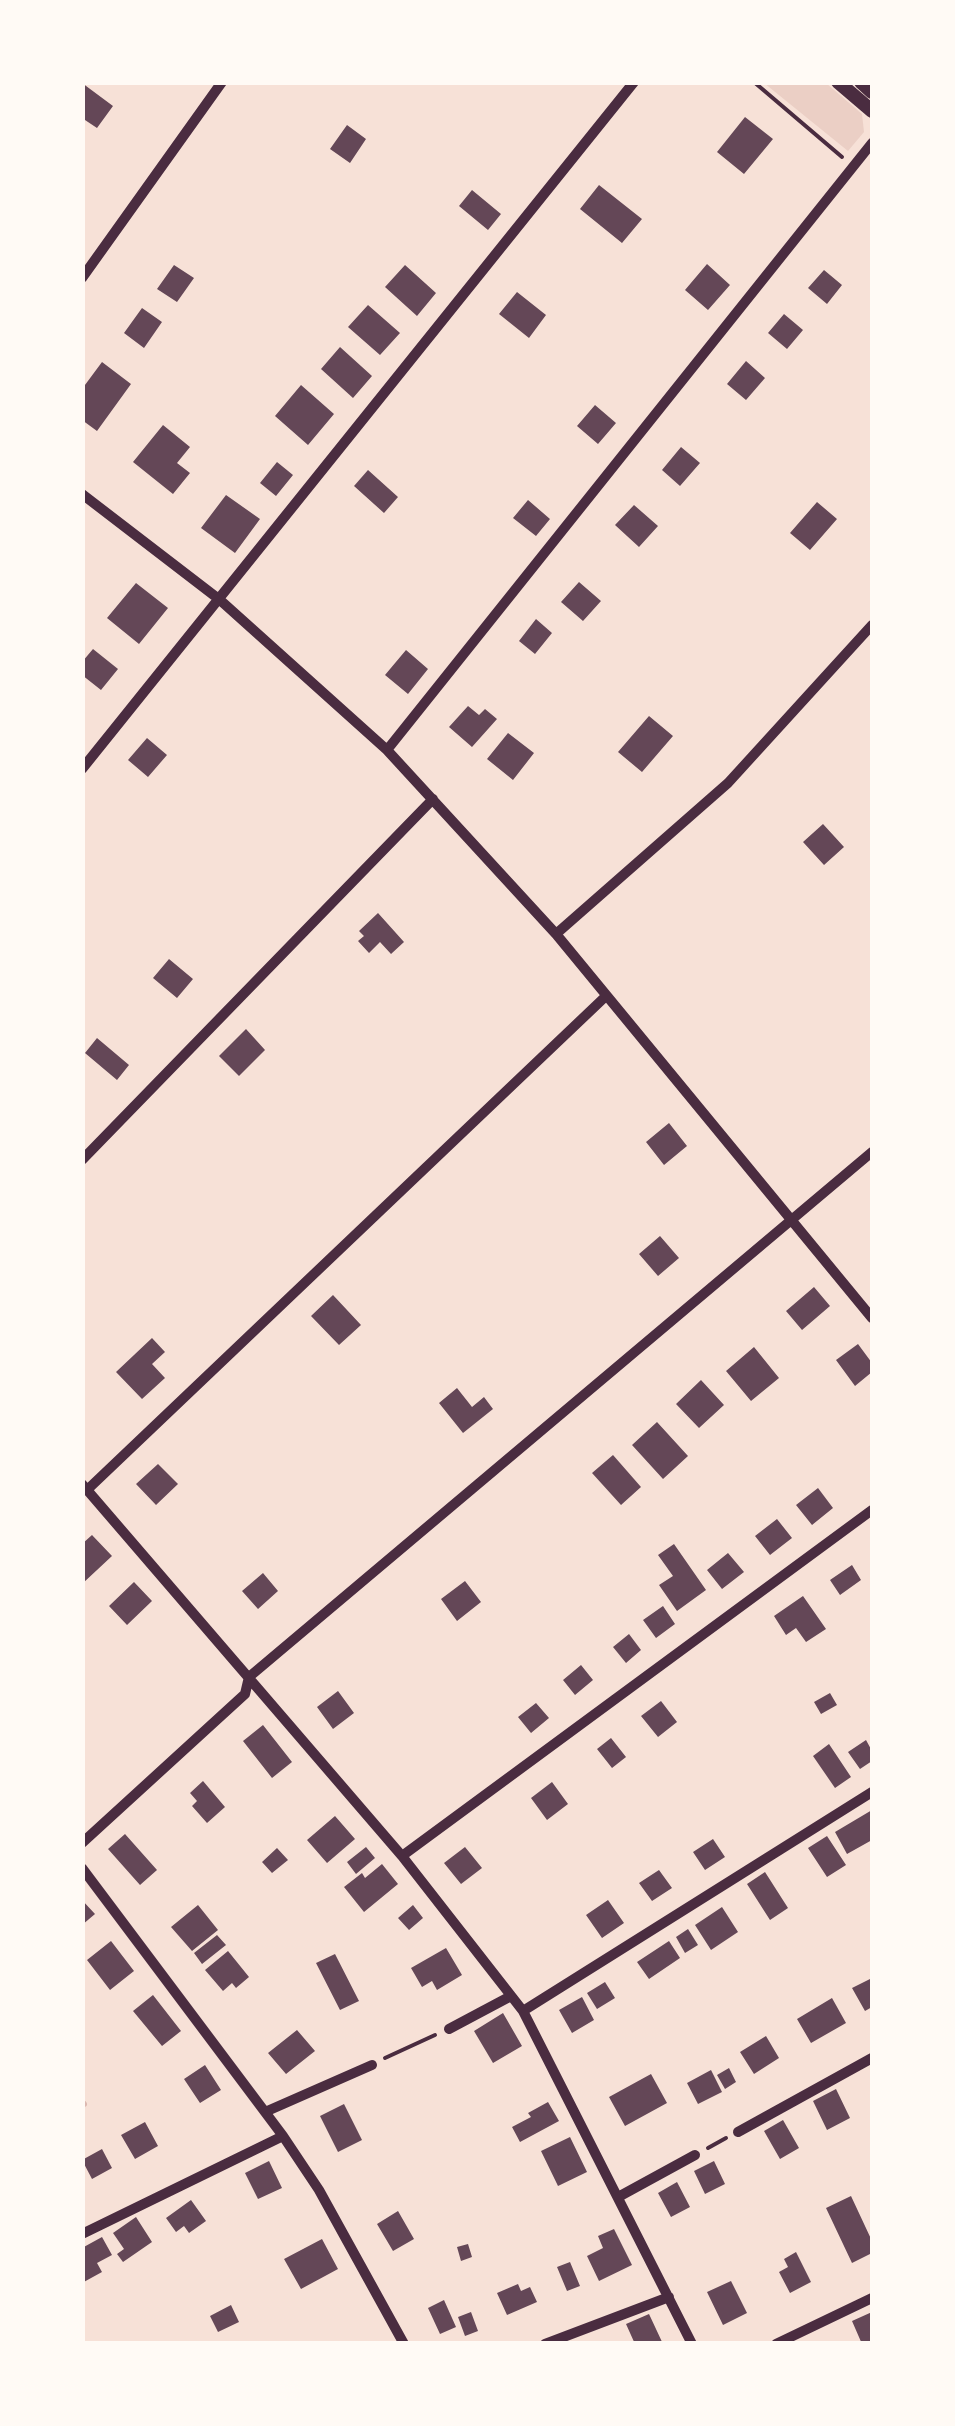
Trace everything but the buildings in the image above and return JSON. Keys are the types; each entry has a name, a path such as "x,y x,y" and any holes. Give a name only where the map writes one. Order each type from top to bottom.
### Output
{"street":[{"path":"82,278 222,82"},
{"path":"82,769 634,82"},
{"path":"838,82 872,111"},
{"path":"861,82 872,92"},
{"path":"387,750 872,143"},
{"path":"82,494 220,600 387,750 556,934 872,1318"},
{"path":"556,934 728,783 872,625"},
{"path":"82,1160 433,799"},
{"path":"606,996 85,1487 402,1856 523,2011 692,2344"},
{"path":"82,1843 245,1694 249,1677 872,1152"},
{"path":"402,1856 872,1510"},
{"path":"523,2011 872,1792"},
{"path":"82,1868 284,2136 320,2190 404,2344"},
{"path":"449,2029 511,1996"},
{"path":"738,2132 872,2058"},
{"path":"266,2112 372,2064"},
{"path":"82,2234 284,2136"},
{"path":"620,2196 695,2155"},
{"path":"545,2344 669,2297"},
{"path":"776,2344 872,2298"}],"path":[{"path":"754,82 854,166"},
{"path":"372,2064 449,2029"},
{"path":"695,2155 738,2132"}],"shaded area":[{"path":"764,83 826,83 862,114 864,132 848,151"}]}
